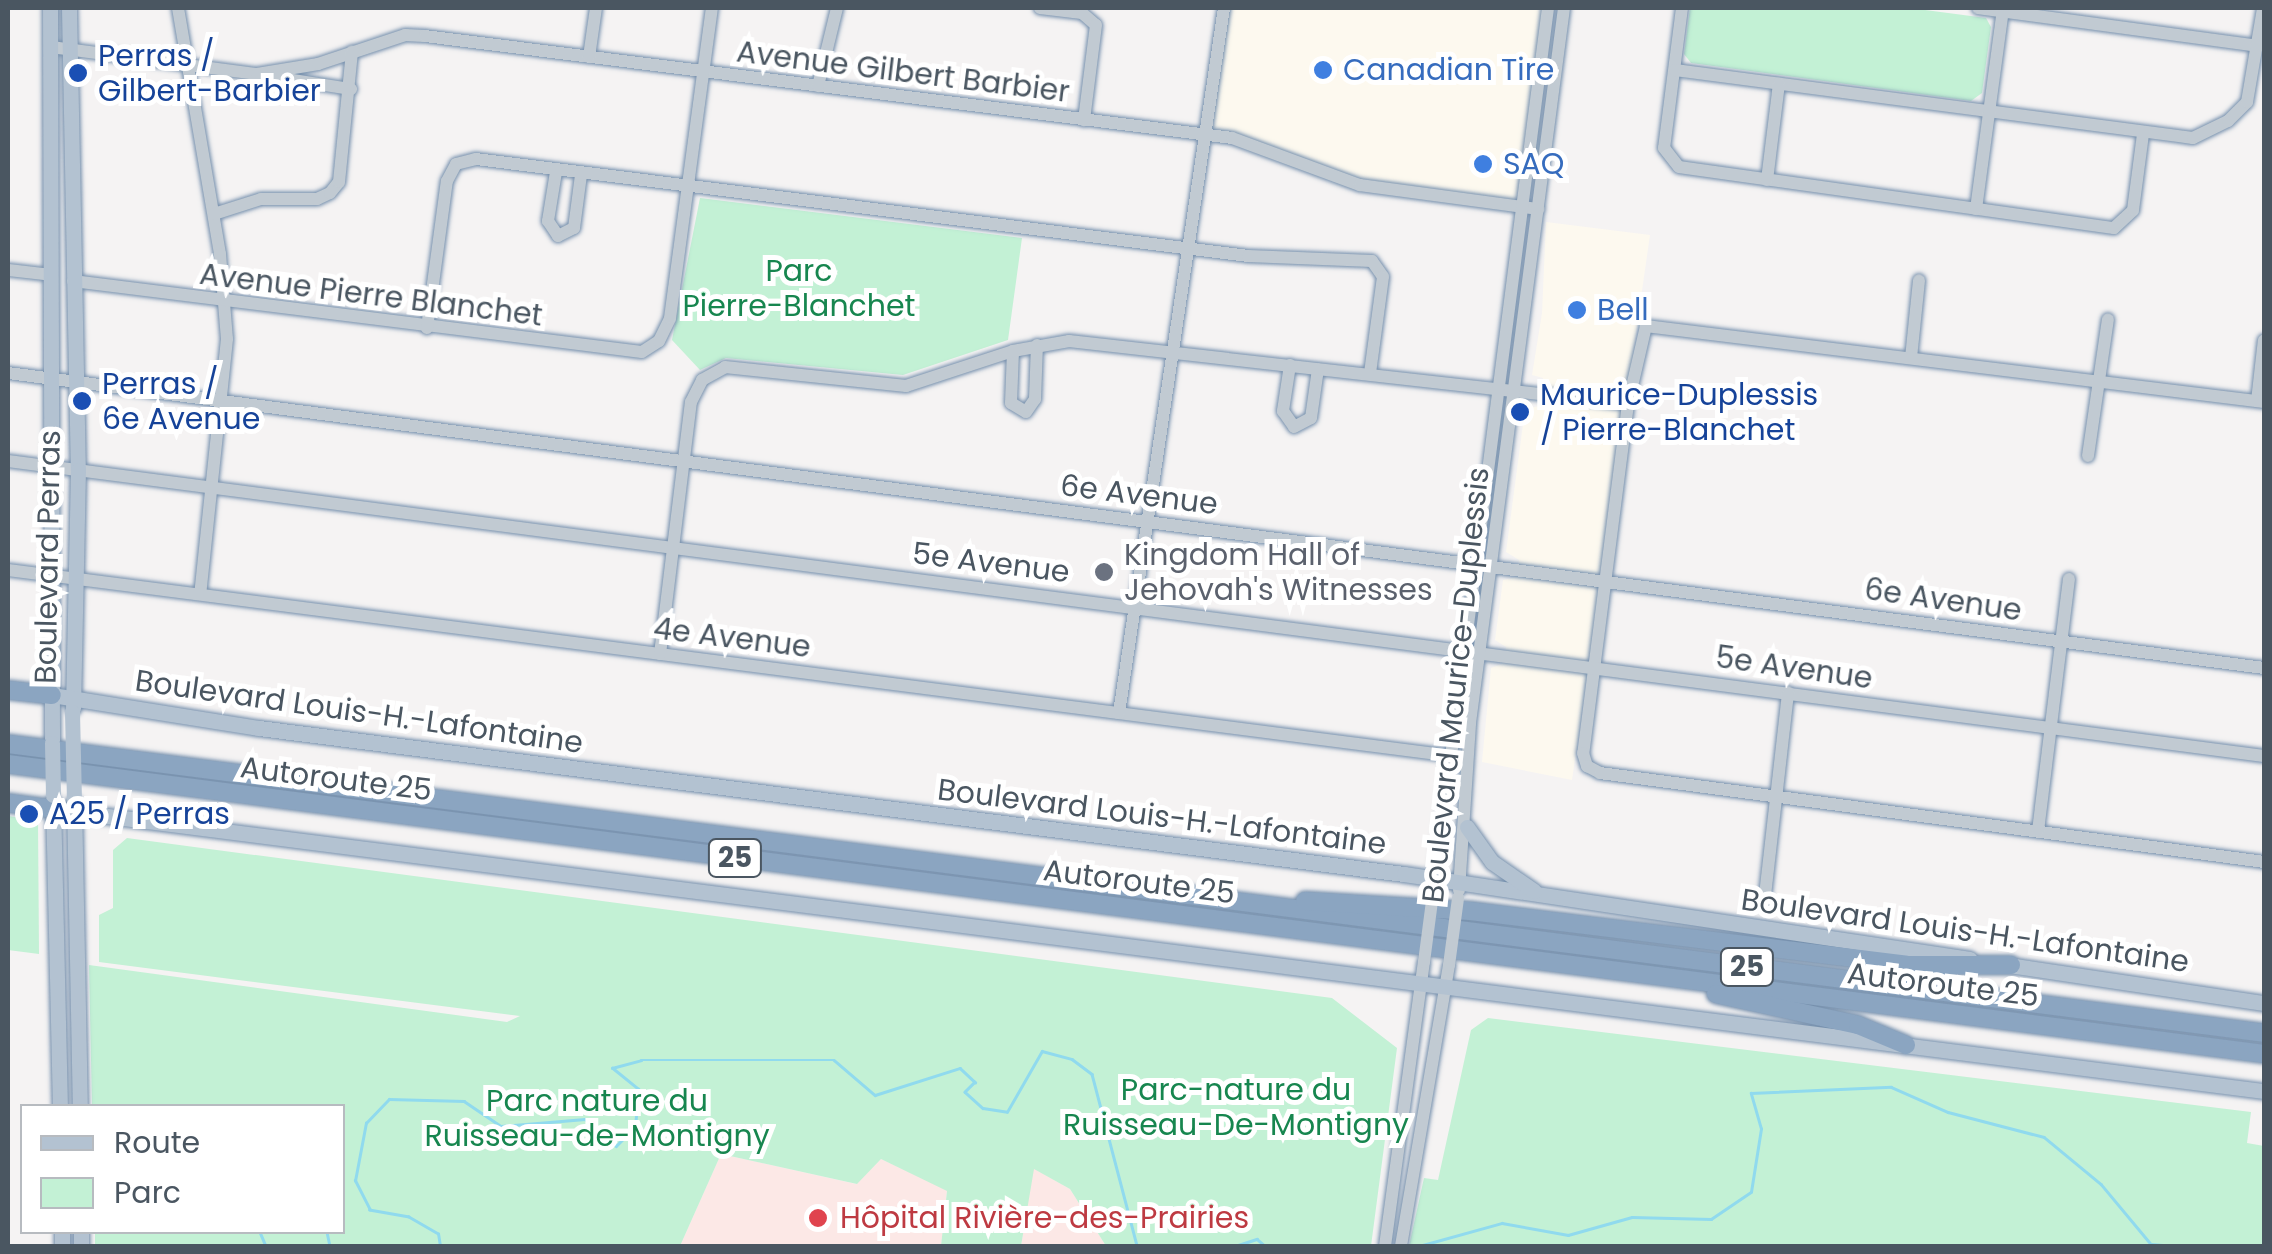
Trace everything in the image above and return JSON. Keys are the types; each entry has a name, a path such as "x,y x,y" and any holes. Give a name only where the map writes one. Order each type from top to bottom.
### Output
{"highway":[{"path":"8,690 52,701"},
{"name":"Autoroute 25","path":"8,744 2264,1033"},
{"name":"Autoroute 25","path":"8,764 2264,1054"},
{"path":"8,802 53,802"},
{"path":"1230,901 1408,905 1907,965 2011,965"},
{"path":"1628,972 1858,1025 1906,1045"}],"main road":[{"name":"Boulevard Perras","path":"50,8 56,576 52,701 60,1104"},
{"name":"Boulevard Perras","path":"69,8 78,470 73,706 80,1104"},
{"name":"Boulevard Louis-H.-Lafontaine","path":"52,701 1459,890 1538,893 2264,1002"},
{"path":"53,802 2264,1090"},
{"path":"1467,827 1492,862 1538,893"}],"street":[{"path":"178,8 214,214 225,302 225,402 200,594"},
{"path":"589,57 596,8"},
{"path":"687,186 712,8"},
{"path":"818,86 837,8"},
{"path":"1040,8 1082,13 1096,25 1084,120"},
{"path":"1119,712 1143,520 1174,352 1224,8"},
{"name":"Boulevard Maurice-Duplessis","path":"1385,1246 1548,8"},
{"name":"Boulevard Maurice-Duplessis","path":"1401,1246 1459,890 1480,650 1564,8"},
{"path":"1677,8 1675,70 1664,148 1668,161 1766,180 2120,226 2133,210 2143,134"},
{"path":"1978,8 2258,46"},
{"path":"1675,70 2192,138 2228,121 2250,96 2263,8"},
{"path":"1976,209 2003,9"},
{"name":"Avenue Gilbert Barbier","path":"257,74 412,35 1205,134 1254,144 1360,185 1538,210"},
{"name":"Avenue Gilbert Barbier","path":"50,47 350,88"},
{"path":"214,214 261,199 318,199 330,193 338,182 352,52"},
{"path":"1766,180 1780,84"},
{"path":"428,328 447,181 462,161 1189,248 1379,265 1384,277 1370,373"},
{"path":"556,172 548,221 558,236 574,228 581,175"},
{"name":"Avenue Pierre Blanchet","path":"73,281 629,353 659,341 670,318 687,186"},
{"path":"8,270 52,275"},
{"path":"1910,358 1919,280"},
{"path":"2088,456 2108,319"},
{"path":"2264,340 2261,402 1646,326 1628,404 1583,753 1587,766 1600,773 2264,862"},
{"path":"660,654 684,461 698,387 717,370 734,367 906,386 1013,351 1081,342 1628,404"},
{"path":"1013,351 1011,403 1026,412 1035,399 1037,345"},
{"path":"1290,365 1283,412 1294,427 1311,418 1318,368"},
{"name":"6e Avenue","path":"8,373 2264,668"},
{"name":"5e Avenue","path":"8,461 1480,650 2264,756"},
{"name":"4e Avenue","path":"8,570 1451,756"},
{"path":"2038,832 2068,579"},
{"path":"1764,904 1788,692"}],"shaded area":[{"path":"1224,8 1545,8 1523,207 1389,189 1205,135"},
{"path":"1546,222 1650,235 1572,780 1482,762 1491,668 1502,664 1506,647 1495,640 1503,580 1517,577 1519,560 1506,552 1525,409 1539,406 1543,378 1532,375 1542,313"},
{"name":"Hôpital Rivière-des-Prairies","path":"721,1154 856,1184 881,1159 947,1190 941,1246 680,1246"},
{"name":"Hôpital Rivière-des-Prairies","path":"1033,1168 1070,1189 1106,1246 1021,1246"}],"green space":[{"path":"1690,8 1910,8 1986,18 1991,27 1982,93 1971,101 1691,63 1684,54"},
{"name":"Parc Pierre-Blanchet","path":"700,198 1022,238 1008,340 903,375 726,358 700,370 672,340"},
{"path":"8,816 38,820 39,954 8,950"},
{"name":"Parc nature du Ruisseau-de-Montigny","path":"127,838 1332,998 1397,1048 1371,1246 1106,1246 1070,1189 1034,1169 1021,1246 941,1246 947,1191 881,1159 857,1184 721,1154 680,1246 95,1246 95,1234 345,1234 345,1104 92,1104 89,965 507,1022 520,1016 99,962 99,915 113,908 113,850"},
{"name":"Parc-nature du Ruisseau-De-Montigny","path":"1488,1018 2251,1112 2247,1143 2264,1146 2264,1246 1409,1246 1424,1178 1438,1180 1471,1030"}],"waterway":[{"path":"440,1246 438,1234 409,1217 370,1210 355,1181 366,1123 389,1099 464,1101 501,1126 585,1119 616,1146 635,1127 638,1089 612,1068 641,1060 834,1060 875,1095 960,1068 975,1082 965,1092 983,1108 1007,1112 1042,1051 1072,1059 1092,1074 1137,1246"},
{"path":"1419,1246 1502,1223 1568,1235 1632,1217 1711,1219 1751,1192 1761,1129 1751,1093 1891,1087 1948,1112 2044,1137 2101,1184 2151,1244 2174,1246"},
{"path":"261,1234 266,1246"},
{"path":"327,1234 330,1246"},
{"path":"1235,1246 1257,1239 1265,1246"}],"place":[{"name":"Canadian Tire","path":"1323,70"},
{"name":"Perras / Gilbert-Barbier","path":"78,73"},
{"name":"SAQ","path":"1483,164"},
{"name":"Bell","path":"1577,310"},
{"name":"Perras / 6e Avenue","path":"82,401"},
{"name":"Maurice-Duplessis / Pierre-Blanchet","path":"1520,412"},
{"name":"Kingdom Hall of Jehovah's Witnesses","path":"1104,572"},
{"name":"A25 / Perras","path":"29,814"},
{"name":"Hôpital Rivière-des-Prairies","path":"818,1218"}]}
